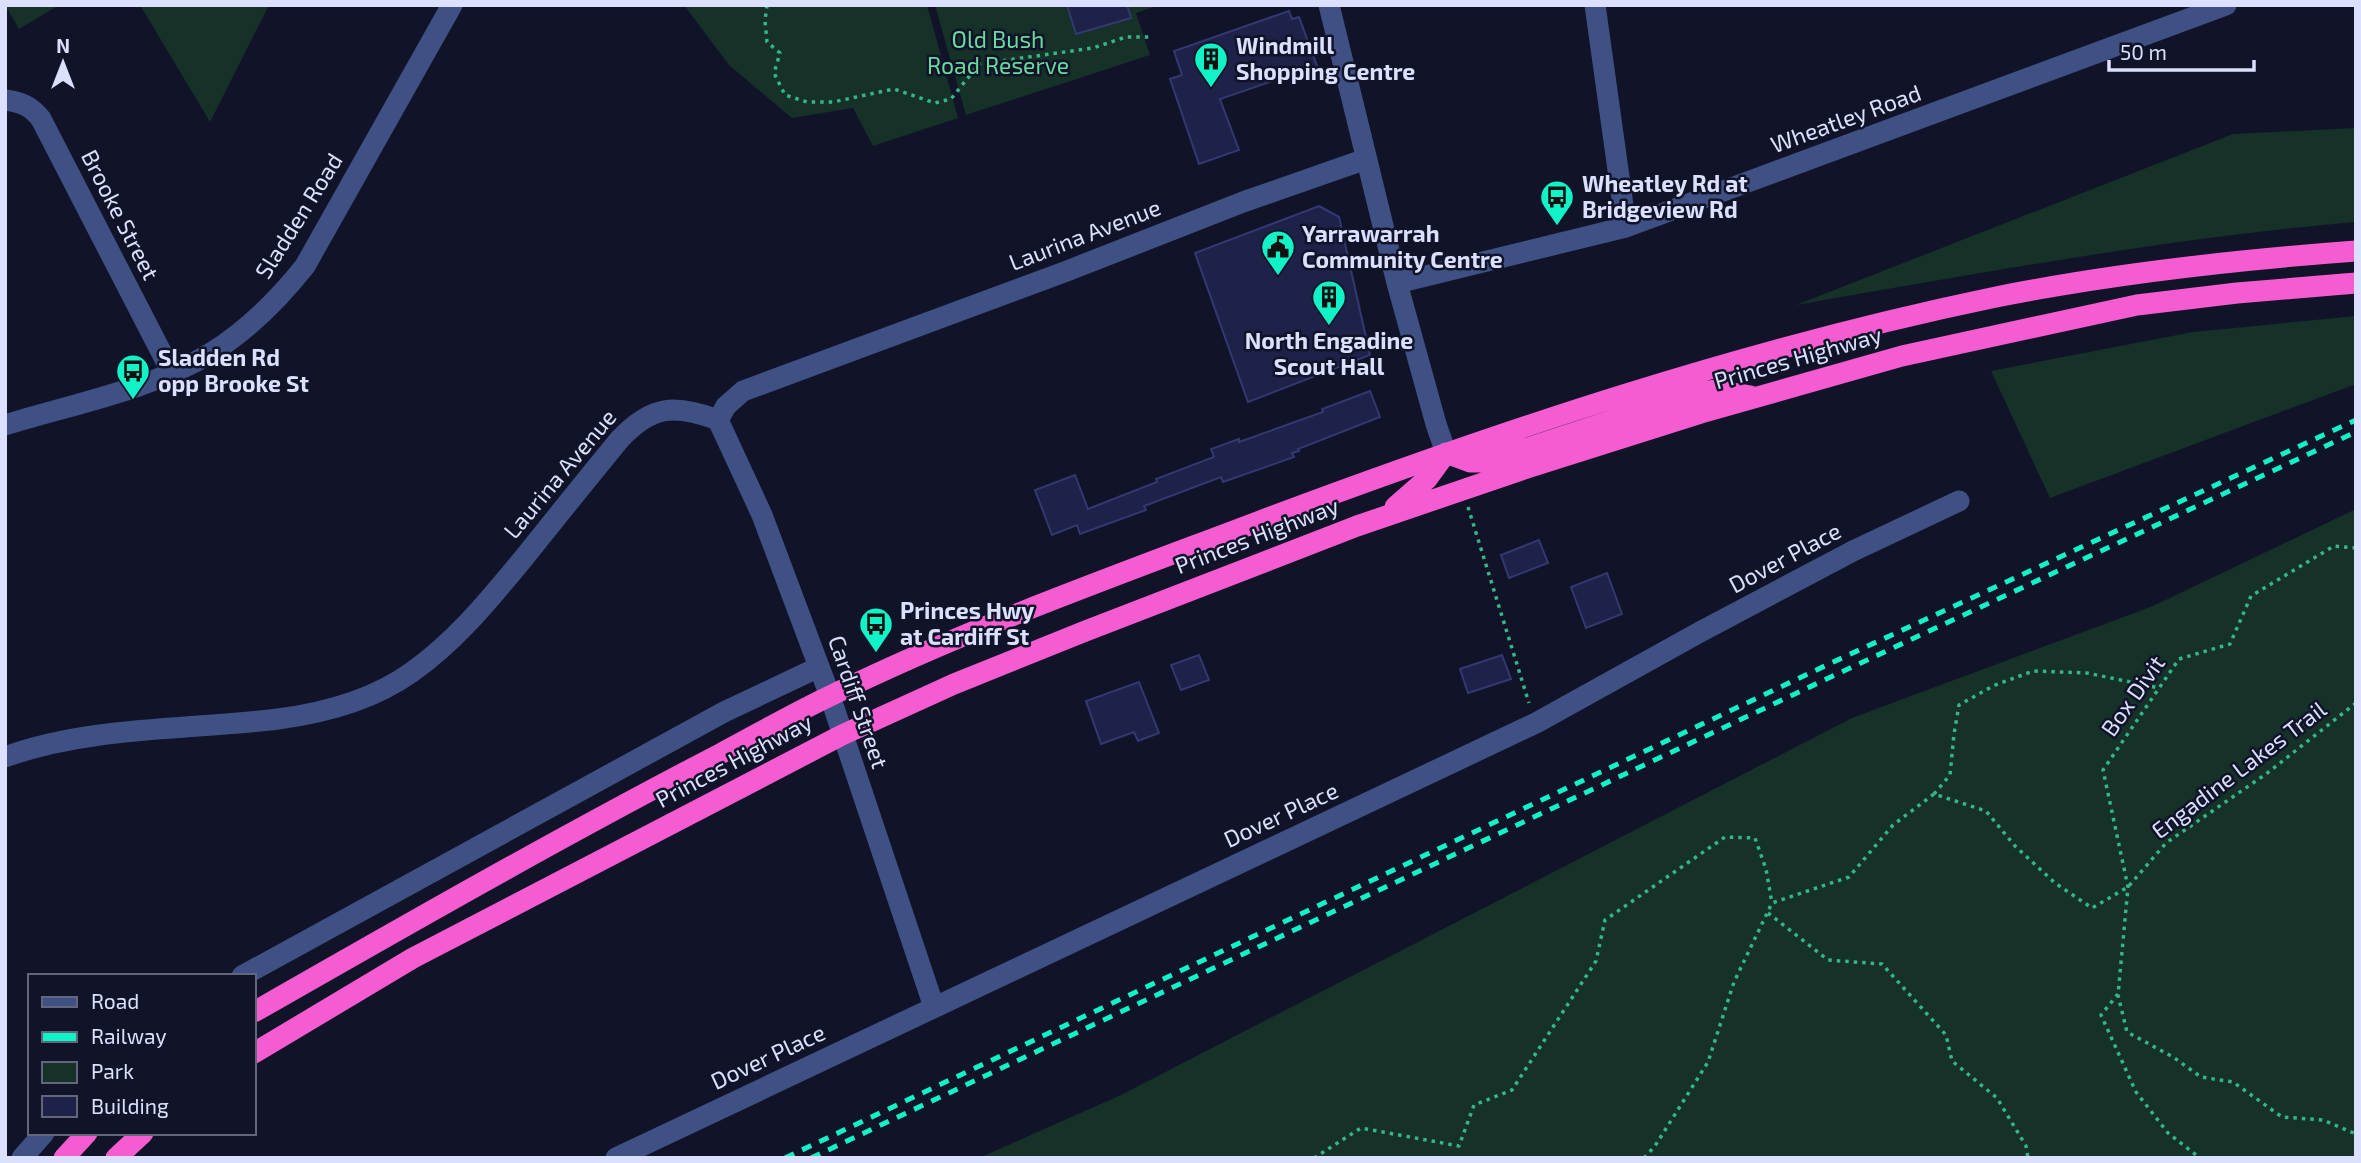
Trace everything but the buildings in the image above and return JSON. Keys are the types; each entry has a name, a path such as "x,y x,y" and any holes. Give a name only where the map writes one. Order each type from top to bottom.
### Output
{"highway":[{"name":"Princes Highway","path":"256,1011 508,867 878,673 1045,602 1446,453 1770,350 1888,321 2001,296 2142,272 2356,251"},
{"name":"Princes Highway","path":"256,1052 413,958 842,735 954,684 1057,642 1382,517 1527,468 1756,397 1902,356 2103,311 2237,293 2356,283"},
{"path":"1382,517 1427,479 1446,453 1470,462 1485,462 1696,393 1715,390 1756,397"},
{"path":"64,1158 85,1135"},
{"path":"116,1158 140,1135"}],"street":[{"name":"Sladden Road","path":"5,425 172,373 211,353 276,302 298,275 452,5"},
{"path":"1329,5 1397,283 1446,453"},
{"path":"1595,5 1626,227"},
{"name":"Wheatley Road","path":"1397,283 1626,227 2226,5"},
{"name":"Brooke Street","path":"5,100 18,101 33,109 41,119 172,373"},
{"name":"Laurina Avenue","path":"5,757 66,741 101,736 278,719 343,705 387,687 410,674 459,633 620,439 648,415 671,409 700,413 718,420 726,406 743,391 1067,271 1242,202 1366,159"},
{"name":"Cardiff Street","path":"718,420 762,515 830,696 934,1007"},
{"name":"Dover Place","path":"616,1158 1536,723 1853,551 1959,501"},
{"path":"246,974 724,712 819,667"},
{"path":"22,1158 42,1135"}],"path":[{"path":"767,5 767,42 780,53 774,73 785,95 807,102 833,102 894,89 935,103 951,99 979,64 1093,47 1126,37 1153,37"},
{"path":"1468,505 1536,723"},
{"name":"Box Divit","path":"2118,995 2127,887 2103,770 2179,659 2230,643 2251,596 2334,545 2356,548"},
{"path":"1772,903 1849,877 1893,825 1934,794 1950,775 1959,705 1993,686 2033,671 2087,673 2159,688"},
{"name":"Engadine Lakes Trail","path":"1934,794 1986,811 2015,846 2054,883 2092,908 2127,887 2165,843 2266,774 2356,703"},
{"path":"1314,1158 1360,1128 1459,1146 1474,1105 1512,1090 1596,961 1605,920 1725,837 1755,838 1766,869 1772,903 1734,982 1709,1062 1655,1146 1644,1158"},
{"path":"1768,913 1828,960 1882,964 1946,1035 1952,1061 1997,1098 2026,1146 2028,1158"},
{"path":"2118,995 2127,1032 2173,1057 2201,1077 2233,1082 2282,1117 2323,1120 2356,1134"},
{"path":"2118,995 2101,1015 2136,1092 2168,1133 2200,1158"}],"green space":[{"path":"5,5 59,5 19,29"},
{"path":"140,5 269,5 210,122"},
{"path":"684,5 927,5 958,118 873,146 853,108 792,118 729,65"},
{"name":"Old Bush Road Reserve","path":"935,5 1160,5 1136,13 1150,55 966,115"},
{"path":"2356,128 2356,222 2145,247 1796,305 2233,134"},
{"path":"2356,316 2356,384 2050,498 1991,371 2193,332"},
{"path":"2356,509 2356,1158 979,1158 1121,1095 1852,718 2153,606"}],"railway":[{"path":"785,1158 1829,664 2356,420"},
{"path":"811,1158 2356,432"}],"place":[{"name":"Windmill Shopping Centre","path":"1211,89"},
{"name":"Wheatley Rd at Bridgeview Rd","path":"1557,227"},
{"name":"Yarrawarrah Community Centre","path":"1278,277"},
{"name":"North Engadine Scout Hall","path":"1329,327"},
{"name":"Sladden Rd opp Brooke St","path":"133,401"},
{"name":"Princes Hwy at Cardiff St","path":"876,654"}]}
